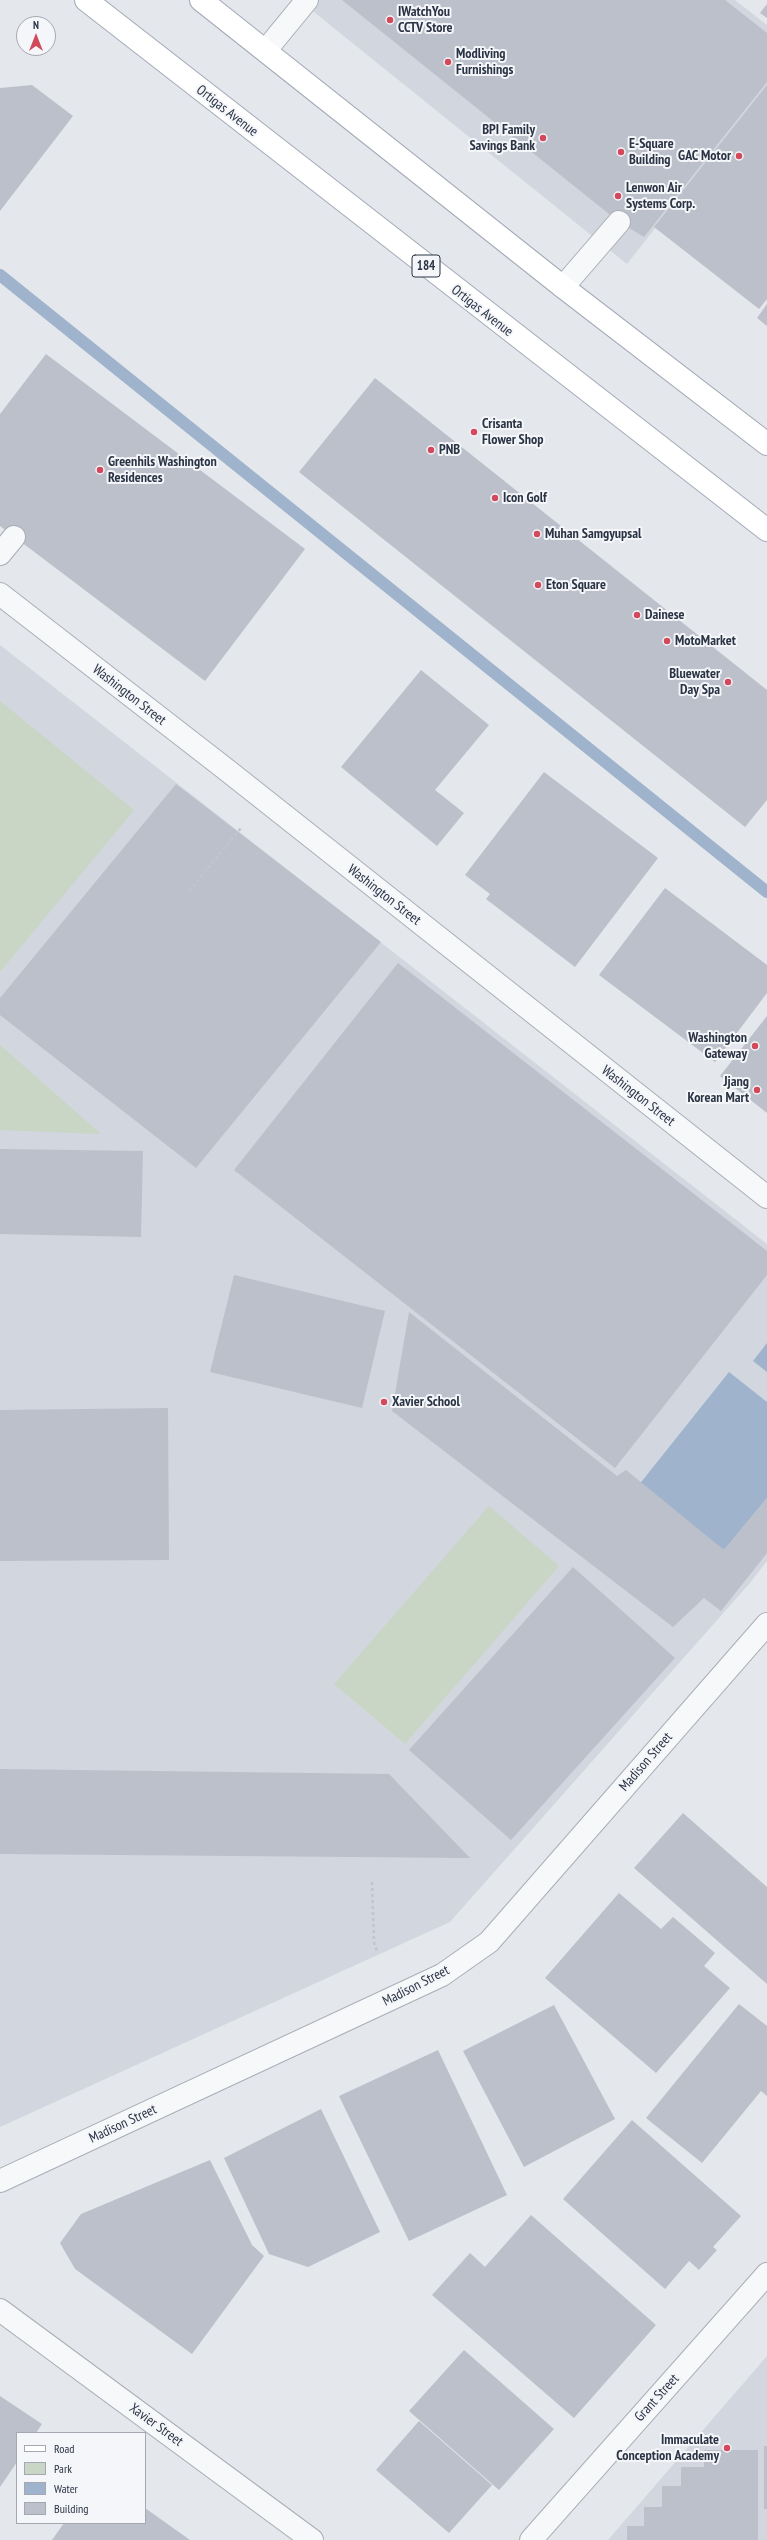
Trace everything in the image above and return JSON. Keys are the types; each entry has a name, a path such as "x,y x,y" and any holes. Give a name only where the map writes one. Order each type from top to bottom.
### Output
{"main road":[{"name":"Ortigas Avenue","path":"86,0 767,530"},
{"path":"201,0 266,50 563,287 767,444"}],"street":[{"path":"266,50 305,2"},
{"path":"563,287 619,222"},
{"path":"0,554 14,537"},
{"name":"Washington Street","path":"0,594 223,767 767,1197"},
{"name":"Madison Street","path":"0,2181 442,1975 488,1942 767,1624"},
{"name":"Grant Street","path":"531,2540 767,2274"},
{"name":"Xavier Street","path":"0,2310 312,2540"}],"path":[{"path":"189,891 241,828"},
{"path":"372,1882 374,1942 377,1952"}],"shaded area":[{"name":"E-Square Building","path":"299,0 735,0 767,25 767,86 627,264"},
{"name":"Xavier School","path":"0,645 767,1244 767,1561 749,1584 450,1922 0,2127"},
{"name":"Immaculate Conception Academy","path":"767,2356 767,2540 608,2540"}],"green space":[{"path":"0,701 134,810 0,972"},
{"path":"0,1045 101,1134 0,1130"},
{"path":"489,1506 559,1566 405,1744 334,1684"}],"water":[{"path":"767,1343 767,1372 753,1361"},
{"path":"729,1372 767,1402 767,1498 724,1550 638,1486"}],"building":[{"name":"E-Square Building","path":"342,0 725,0 767,33 767,82 644,237 619,222"},
{"path":"767,4 767,18 760,13"},
{"path":"32,85 73,116 0,211 0,88"},
{"name":"GAC Motor","path":"767,85 767,299 759,309 654,227"},
{"path":"767,304 767,326 757,318"},
{"name":"Greenhils Washington Residences","path":"46,354 305,549 205,681 0,526 0,414"},
{"name":"Eton Square","path":"375,378 767,690 767,800 745,827 299,472"},
{"path":"421,670 489,725 435,790 464,813 437,846 341,767"},
{"path":"544,772 658,858 575,967 486,899 490,894 465,875"},
{"path":"176,784 381,942 196,1168 0,1015 0,998"},
{"path":"665,888 767,965 767,993 715,1062 599,975"},
{"path":"398,963 767,1251 767,1275 615,1468 234,1170"},
{"name":"Washington Gateway","path":"767,1016 767,1113 720,1076"},
{"path":"0,1149 143,1151 141,1237 0,1234"},
{"path":"234,1275 385,1311 362,1408 210,1372"},
{"path":"409,1312 617,1476 626,1470 724,1550 767,1498 767,1553 721,1611 704,1598 673,1627 392,1411"},
{"path":"168,1408 169,1560 0,1561 0,1410"},
{"path":"573,1567 675,1658 511,1840 409,1750"},
{"path":"0,1769 389,1774 470,1858 0,1854"},
{"path":"683,1813 767,1887 767,1984 634,1868"},
{"path":"619,1893 661,1929 673,1917 715,1953 704,1966 730,1988 656,2073 545,1978"},
{"path":"739,2004 767,2026 767,2096 761,2091 702,2163 646,2118"},
{"path":"554,2005 615,2119 524,2167 463,2051"},
{"path":"438,2050 507,2195 409,2241 339,2096"},
{"path":"321,2109 380,2232 308,2267 269,2254 224,2158"},
{"path":"632,2120 741,2216 713,2247 717,2250 699,2270 689,2261 665,2289 563,2199"},
{"path":"210,2160 252,2245 264,2256 192,2354 75,2269 60,2243 81,2214"},
{"path":"531,2215 656,2325 574,2418 432,2295 470,2253 485,2267"},
{"path":"464,2350 554,2429 499,2490 409,2411"},
{"path":"0,2396 42,2424 37,2432 16,2432 16,2463 0,2487"},
{"path":"419,2421 492,2485 449,2533 376,2470"},
{"path":"764,2446 767,2446 767,2509 764,2509"},
{"path":"704,2450 758,2450 758,2540 627,2540 627,2526 644,2526 644,2507 662,2507 662,2486 681,2486 681,2467 704,2467"},
{"path":"146,2509 190,2540 52,2540 63,2524 146,2524"}],"waterway":[{"path":"0,275 767,892"}],"place":[{"name":"IWatchYou CCTV Store","path":"390,20"},
{"name":"Modliving Furnishings","path":"448,62"},
{"name":"BPI Family Savings Bank","path":"543,138"},
{"name":"E-Square Building","path":"621,152"},
{"name":"GAC Motor","path":"739,156"},
{"name":"Lenwon Air Systems Corp.","path":"618,196"},
{"name":"Crisanta Flower Shop","path":"474,432"},
{"name":"PNB","path":"431,450"},
{"name":"Greenhils Washington Residences","path":"100,470"},
{"name":"Icon Golf","path":"495,498"},
{"name":"Muhan Samgyupsal","path":"537,534"},
{"name":"Eton Square","path":"538,585"},
{"name":"Dainese","path":"637,615"},
{"name":"MotoMarket","path":"667,641"},
{"name":"Bluewater Day Spa","path":"728,682"},
{"name":"Washington Gateway","path":"755,1046"},
{"name":"Jjang Korean Mart","path":"757,1090"},
{"name":"Xavier School","path":"384,1402"},
{"name":"Immaculate Conception Academy","path":"727,2448"}]}
